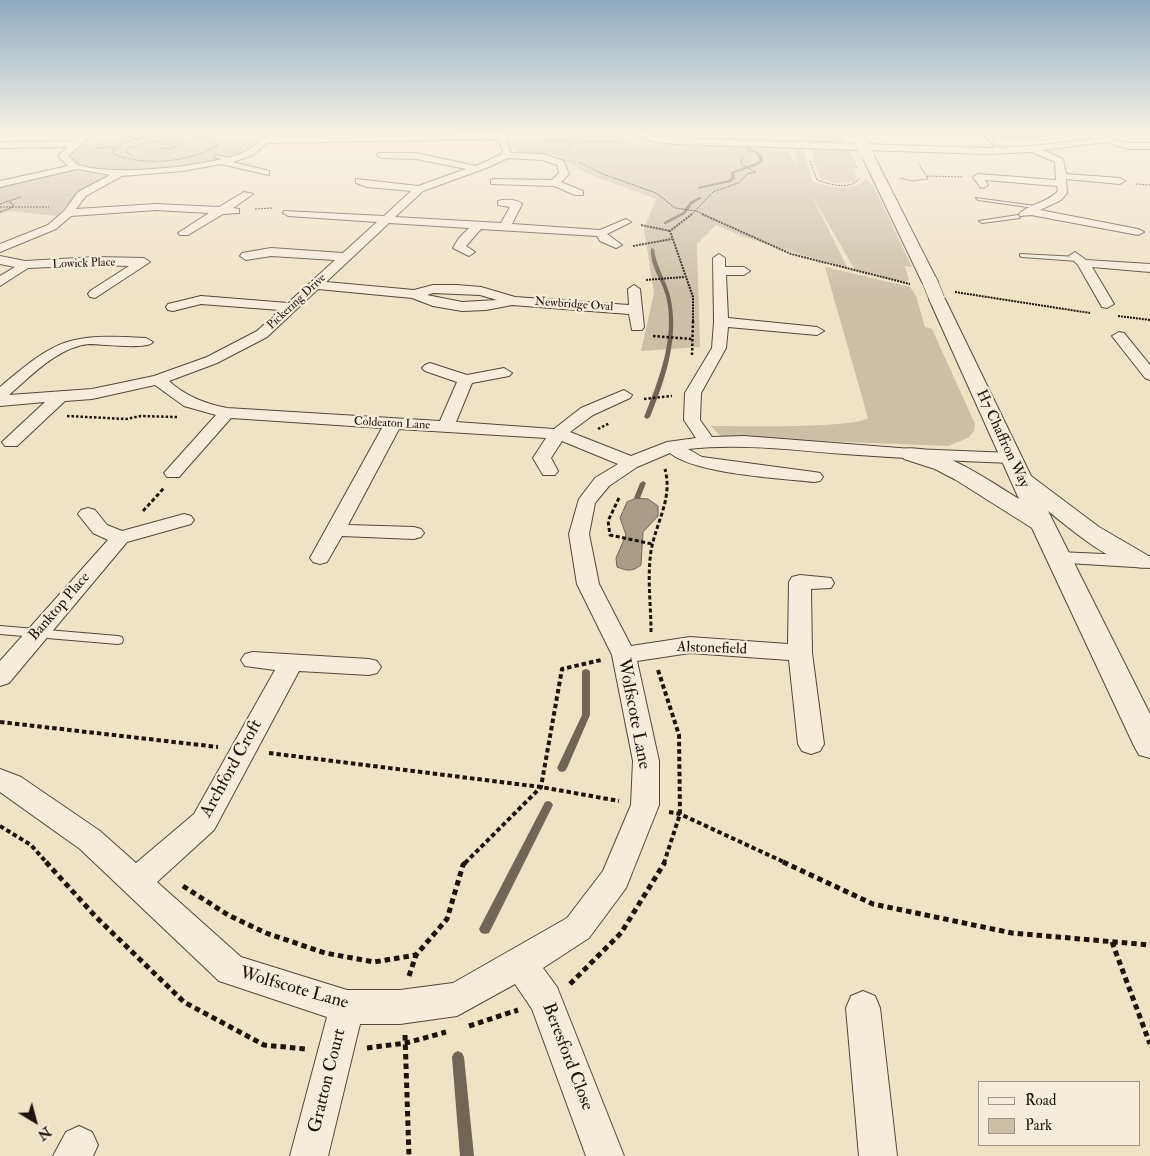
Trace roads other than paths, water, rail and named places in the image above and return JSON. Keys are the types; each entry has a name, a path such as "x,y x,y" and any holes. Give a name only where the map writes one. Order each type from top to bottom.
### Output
{"street":[{"path":"0,248 52,227 70,210 82,194 97,186"},
{"path":"388,186 419,189"},
{"name":"Pickering Drive","path":"0,402 92,394 158,380 212,360 262,334 419,189 425,186"},
{"path":"566,186 579,191"},
{"name":"H7 Chaffron Way","path":"884,186 1058,558 1150,746"},
{"path":"1027,212 1058,198 1063,191 1062,186"},
{"path":"170,230 188,233 248,194"},
{"path":"502,203 517,204 504,228"},
{"path":"70,210 156,207 235,211"},
{"path":"1027,212 1120,227 1138,232"},
{"path":"287,214 601,233 626,222"},
{"path":"469,252 459,248 463,240 477,226"},
{"path":"601,233 604,239 616,245"},
{"path":"246,256 271,252 346,257"},
{"path":"1079,259 1150,268"},
{"path":"1079,259 1107,304"},
{"name":"Lowick Place","path":"0,260 25,265 96,261 146,261 96,289"},
{"path":"707,442 692,420 692,394 719,348 721,322 719,264 744,271"},
{"path":"0,287 25,265"},
{"name":"Newbridge Oval","path":"315,285 414,294 440,304 458,306 480,307 514,301 635,310"},
{"name":"Newbridge Oval","path":"634,289 637,328"},
{"path":"1086,290 1100,291"},
{"path":"173,307 201,300 293,306"},
{"path":"721,322 799,333 817,331"},
{"path":"1118,336 1148,369"},
{"path":"0,395 60,348 78,341 118,346 146,342"},
{"path":"430,368 466,380 504,374"},
{"name":"Coldeaton Lane","path":"158,380 166,388 198,407 227,414 558,434 604,450 686,457 699,462 814,477"},
{"path":"446,426 466,380"},
{"path":"549,471 542,458 550,442 574,417 598,404 624,395"},
{"path":"12,442 43,415 60,397"},
{"path":"173,473 227,414"},
{"path":"320,558 393,424"},
{"name":"Wolfscote Lane","path":"0,780 11,784 90,840 143,874 231,970 347,1007 400,1007 457,999 520,964 578,928 615,880 645,805 646,761 624,655 588,584 579,534 586,503 602,482 652,454 707,442 744,441 912,454 1015,467"},
{"path":"912,454 943,464 964,475 1044,526"},
{"path":"1015,467 1090,532 1144,561"},
{"path":"88,514 100,529 120,538 184,520"},
{"path":"336,530 414,533"},
{"name":"Banktop Place","path":"0,677 120,538"},
{"path":"1058,558 1144,561"},
{"path":"811,744 800,653 800,582 823,583"},
{"name":"Alstonefield","path":"624,655 652,649 690,645 800,653"},
{"path":"253,660 369,667"},
{"name":"Archford Croft","path":"143,874 204,822 290,662"},
{"name":"Beresford Close","path":"520,964 545,999 604,1156"},
{"name":"Gratton Court","path":"309,1156 347,1007"},
{"path":"862,1008 878,1156"}],"lane":[{"path":"978,199 1027,212"},
{"path":"982,221 1027,212"},
{"path":"1022,255 1079,259"},
{"path":"0,630 118,640"}],"waterway":[{"path":"699,188 708,186"},
{"path":"665,223 684,213 691,203 700,198"},
{"path":"647,417 658,389 666,360 671,330 669,300 652,249"},
{"path":"637,498 643,483"},
{"path":"562,768 586,715 586,672"},
{"path":"485,929 548,805"},
{"path":"458,1057 467,1156"}]}
